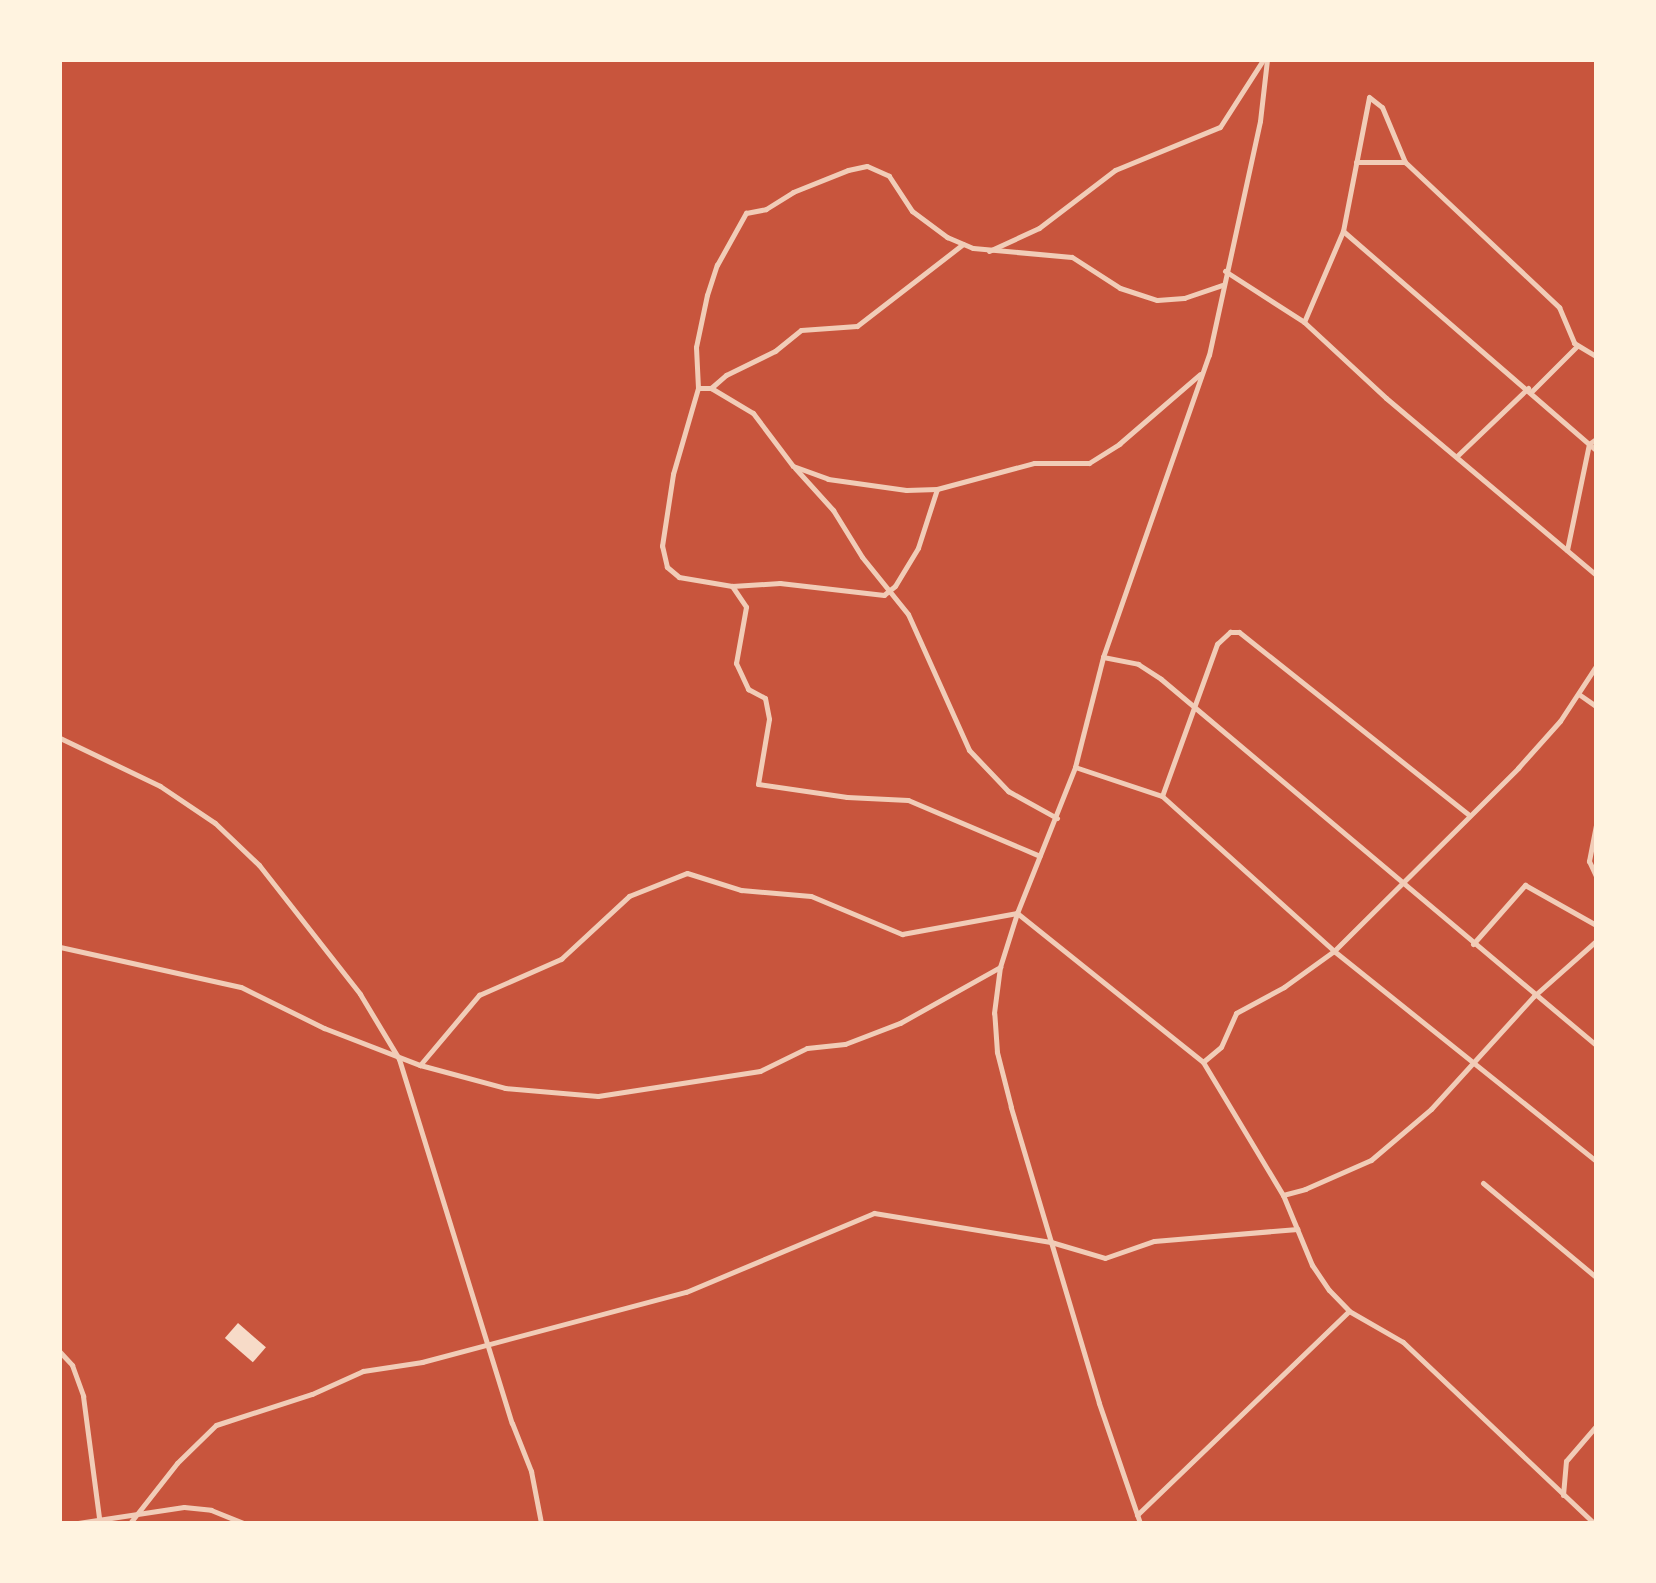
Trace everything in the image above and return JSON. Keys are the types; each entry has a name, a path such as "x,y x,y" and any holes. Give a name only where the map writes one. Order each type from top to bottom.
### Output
{"street":[{"path":"986,252 1039,228 1114,170 1220,128 1265,60"},
{"path":"1265,60 1260,121 1202,372 1102,657 1075,767 1017,913 1000,967 994,1013 997,1052 1051,1242 1139,1519 1349,1310"},
{"path":"1304,322 1344,231 1369,97 1382,108 1405,162 1559,307 1577,346 1596,356 1596,333"},
{"path":"1356,162 1405,162"},
{"path":"936,489 918,548 890,592 872,595 780,583 732,586 679,576 663,558 673,474 698,388 696,347 707,295 717,265 746,214 766,209 793,192 848,170 867,166 889,176 912,210 963,244 986,252 1072,258 1120,288 1156,300 1184,298 1222,285"},
{"path":"1344,231 1596,450"},
{"path":"710,388 726,374 775,351 801,330 857,326 963,244"},
{"path":"1225,271 1304,322 1596,576"},
{"path":"1457,456 1577,346"},
{"path":"792,466 854,484 936,489 1025,464 1089,462 1119,444 1202,372"},
{"path":"698,388 710,388 753,413 792,466 833,510 916,628 969,750 1008,791 1057,818"},
{"path":"1567,550 1589,444 1596,439"},
{"path":"732,586 746,607 736,664 748,689 764,698 768,716 758,784 835,796 908,800 1040,856"},
{"path":"1162,796 1217,644 1223,635 1239,632 1469,815"},
{"path":"1102,657 1148,670 1596,1045"},
{"path":"1203,1062 1220,1047 1240,1009 1284,986 1334,950 1538,746 1580,695 1596,666"},
{"path":"1580,695 1596,706"},
{"path":"60,738 160,786 215,822 292,906 360,994 399,1059 490,1342 512,1423 531,1471 541,1523"},
{"path":"1075,767 1162,796 1334,950 1596,1161"},
{"path":"1596,825 1589,861 1596,876"},
{"path":"420,1065 480,995 572,952 629,896 680,874 696,874 741,890 811,896 902,934 1017,913 1203,1062 1283,1195 1320,1278 1349,1310 1396,1336 1594,1523"},
{"path":"1473,944 1526,886 1596,925"},
{"path":"1283,1195 1372,1160 1475,1064 1534,996 1596,941"},
{"path":"60,947 241,987 399,1059 505,1088 621,1095 760,1071 807,1048 844,1044 900,1023 1000,967"},
{"path":"1483,1183 1596,1277"},
{"path":"130,1523 200,1438 216,1425 312,1394 363,1371 422,1362 686,1292 874,1213 1051,1242 1105,1258 1154,1241 1297,1229"},
{"path":"60,1352 72,1365 83,1396 99,1518"},
{"path":"1563,1494 1566,1462 1596,1426"},
{"path":"78,1523 136,1512 198,1508 243,1523"}],"building":[{"path":"238,1323 266,1347 253,1362 225,1338"}]}
